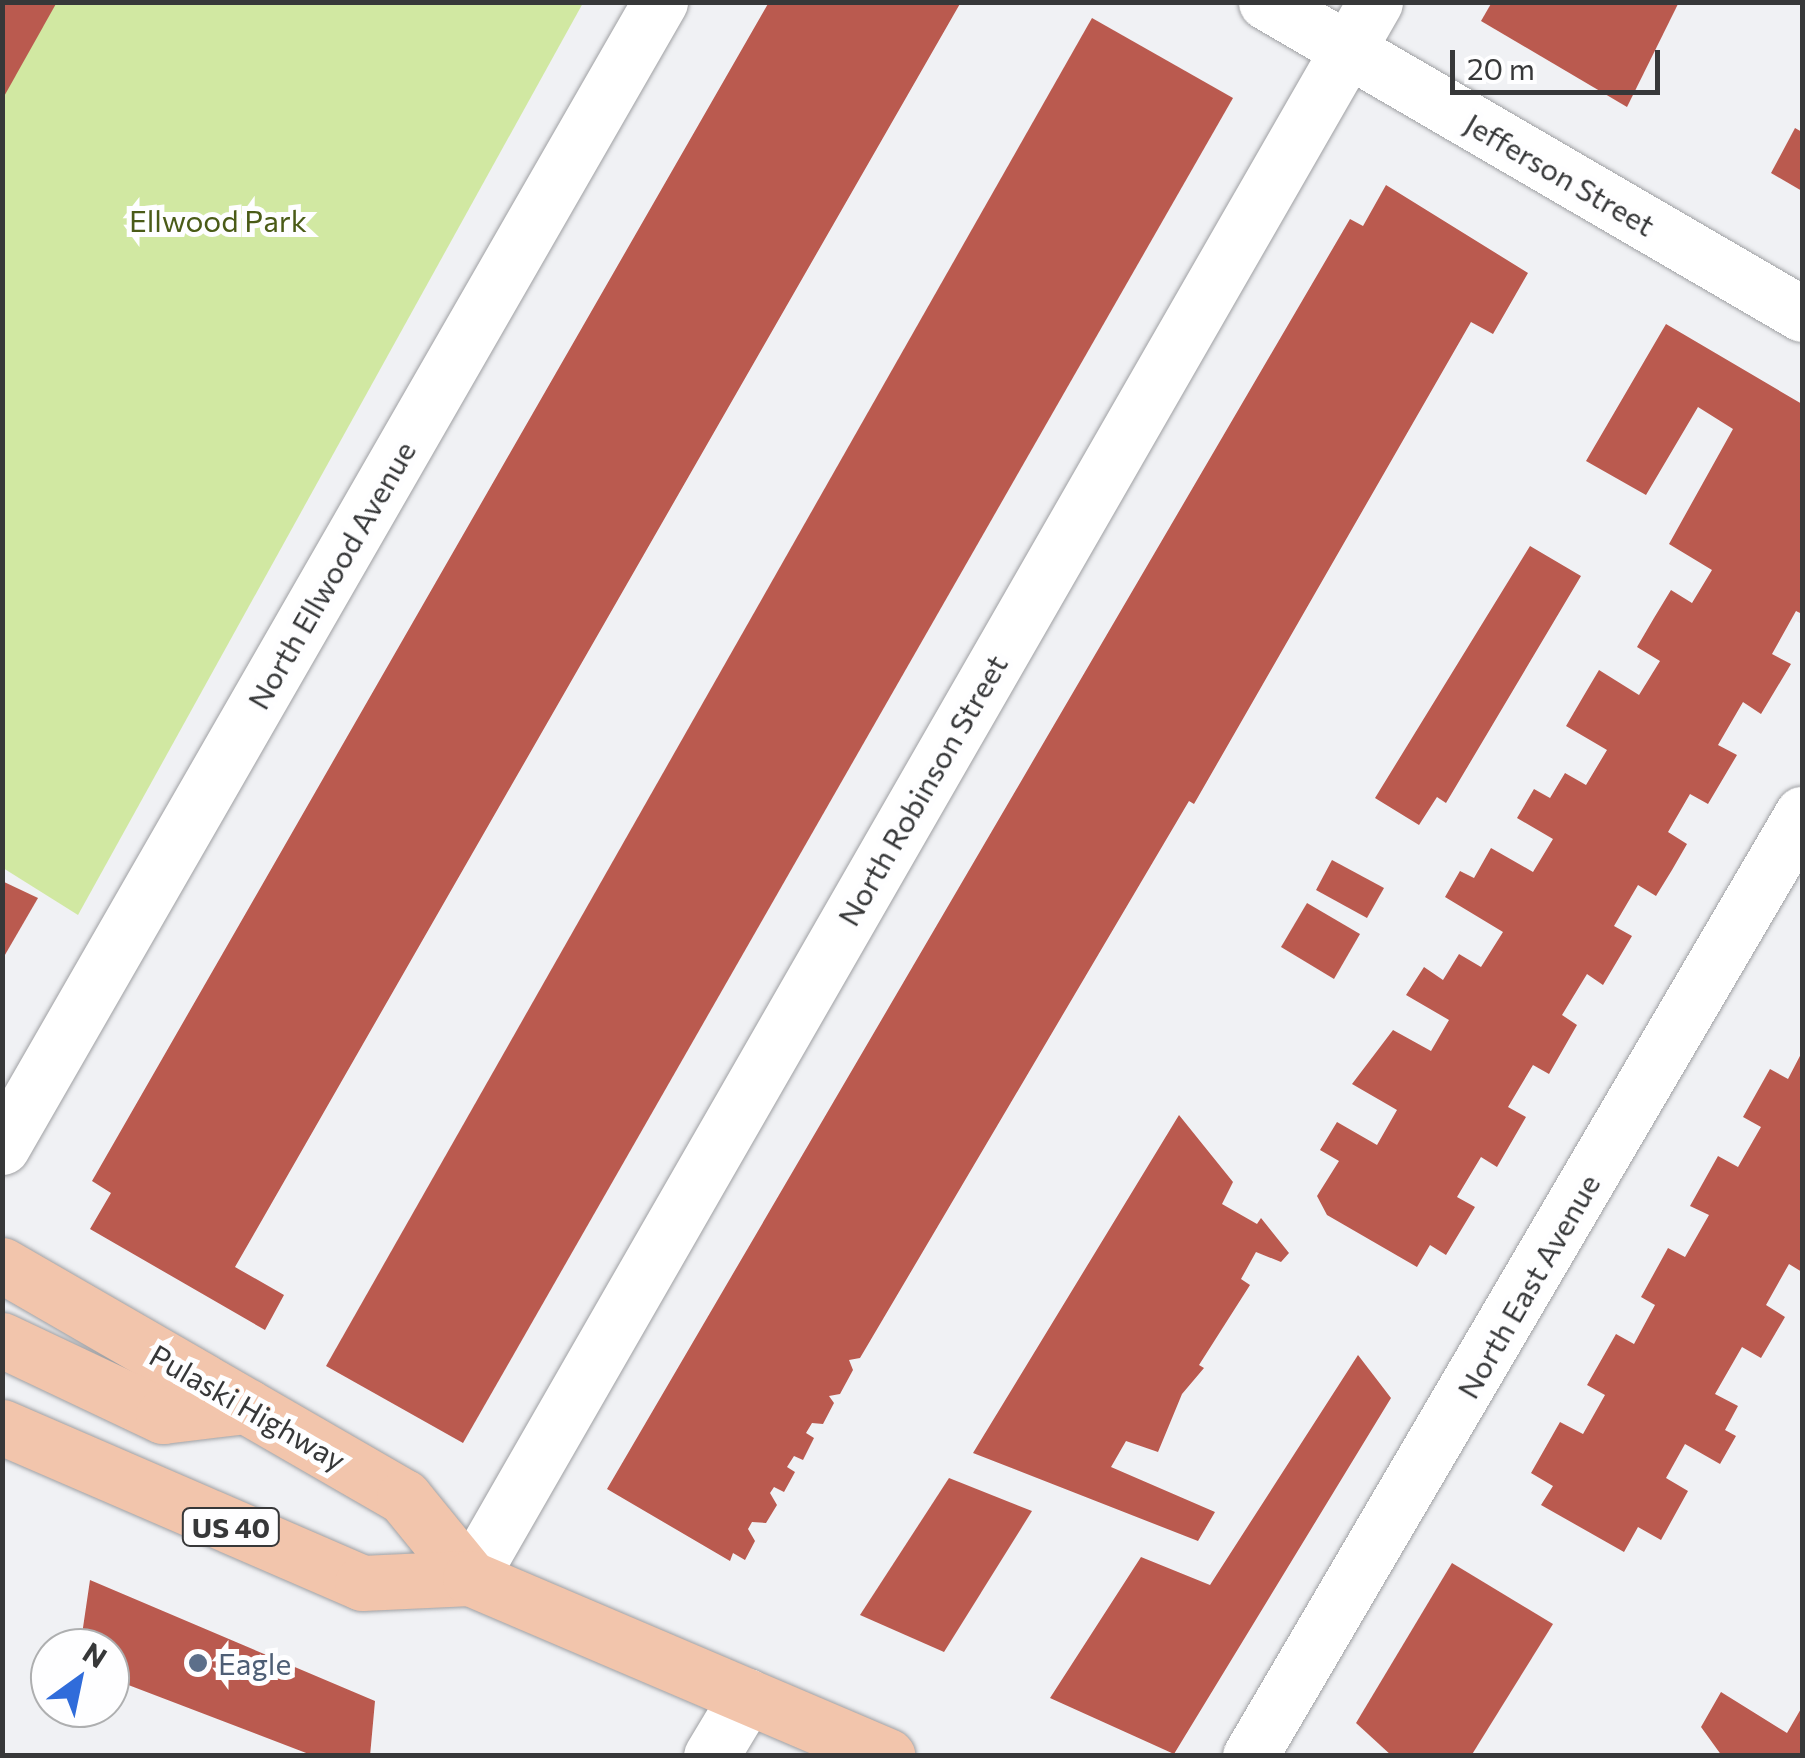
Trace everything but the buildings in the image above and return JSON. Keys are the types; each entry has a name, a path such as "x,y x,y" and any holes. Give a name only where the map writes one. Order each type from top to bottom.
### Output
{"main road":[{"name":"Pulaski Highway","path":"2,1265 404,1497 470,1578"},
{"path":"2,1340 163,1416 246,1406"},
{"name":"Pulaski Highway","path":"2,1427 362,1583 470,1578 888,1756"}],"street":[{"name":"North Ellwood Avenue","path":"2,1147 660,2"},
{"name":"Jefferson Street","path":"1266,2 1802,314"},
{"name":"North Robinson Street","path":"470,1578 1374,2"},
{"name":"North East Avenue","path":"1250,1756 1802,814"},
{"path":"711,1756 747,1696"}],"green space":[{"name":"Ellwood Park","path":"2,3 583,3 78,915 3,868"}],"place":[{"name":"Eagle","path":"198,1663"}]}
